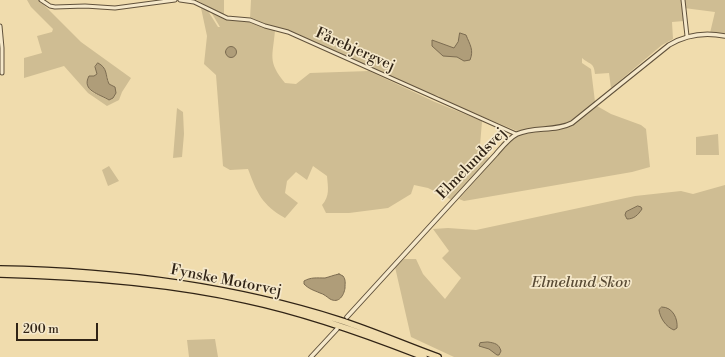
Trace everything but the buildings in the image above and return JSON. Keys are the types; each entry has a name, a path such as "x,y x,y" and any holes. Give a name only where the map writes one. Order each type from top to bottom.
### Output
{"highway":[{"name":"Fynske Motorvej","path":"0,269 56,270 124,276 200,286 267,300 340,320 438,357"},
{"name":"Fynske Motorvej","path":"0,274 86,277 197,290 298,312 363,333 424,357"}],"street":[{"path":"41,0 50,6 55,7 85,6 114,8 175,0"},
{"name":"Fårebjergvej","path":"180,0 194,2 227,18 250,20 265,26 288,32 516,134"},
{"path":"683,0 688,36"},
{"path":"0,26 2,74"},
{"name":"Elmelundsvej","path":"347,317 516,134 566,126 632,76 669,45 688,36 708,34 725,36"},
{"path":"311,357 337,329"}],"green space":[{"path":"27,0 39,0 81,42 131,78 119,100 107,106 88,93 64,66 24,78 24,58 42,53 37,36 52,32 53,29 31,7","holes":["97,73 107,76 109,84 115,87 109,100 93,93 90,88 92,77 96,76"]},
{"path":"197,0 224,0 224,16"},
{"path":"251,0 682,0 684,21 672,22 673,39 662,45 611,88 609,73 595,74 593,66 582,58 582,63 591,69 595,102 569,122 561,125 517,131 440,99 439,96 433,95 297,34 250,19"},
{"path":"684,0 725,0 725,34 710,33 715,12 684,8"},
{"path":"201,8 208,11 218,27 220,27 211,12 228,20 250,22 275,30 272,58 279,75 285,83 296,84 310,73 369,71 435,102 482,121 479,158 491,157 452,200 428,188 414,185 411,194 388,208 349,213 326,213 322,205 325,202 327,195 327,176 313,166 307,180 296,172 287,181 285,193 298,203 285,218 271,208 261,198 248,169 230,170 223,166 216,75 204,64 207,36"},
{"path":"597,106 611,114 641,125 646,129 650,167 632,172 464,201 459,199 516,136 569,127"},
{"path":"177,108 183,112 184,134 182,157 173,158"},
{"path":"718,134 719,155 696,155 696,137"},
{"path":"109,166 119,181 108,186 102,170"},
{"name":"Elmelund Skov","path":"725,185 725,357 454,357 411,337 395,267 404,259 416,259 423,274 445,299 461,278 442,258 449,251 433,229 448,228 476,230 635,196 681,191 693,194"},
{"path":"215,339 218,357 189,357 187,340"}],"shaded area":[{"path":"460,33 466,35 472,50 470,60 464,61 457,57 443,56 432,46 432,40 454,48 458,42"},
{"path":"231,46 235,48 237,52 235,56 231,58 227,56 225,52 227,48"},
{"path":"98,63 105,69 109,84 115,87 116,93 113,98 109,100 89,89 87,85 89,76 94,76 97,74 95,67"},
{"path":"638,206 642,209 639,213 634,217 627,219 625,215 626,212"},
{"path":"339,274 345,279 345,288 344,293 338,300 330,299 304,284 304,281 309,279 325,278"},
{"path":"662,307 672,311 676,317 677,328 674,330 668,327 662,319 659,310"},
{"path":"488,342 498,345 501,351 499,355 489,349 479,346 480,343"}]}
